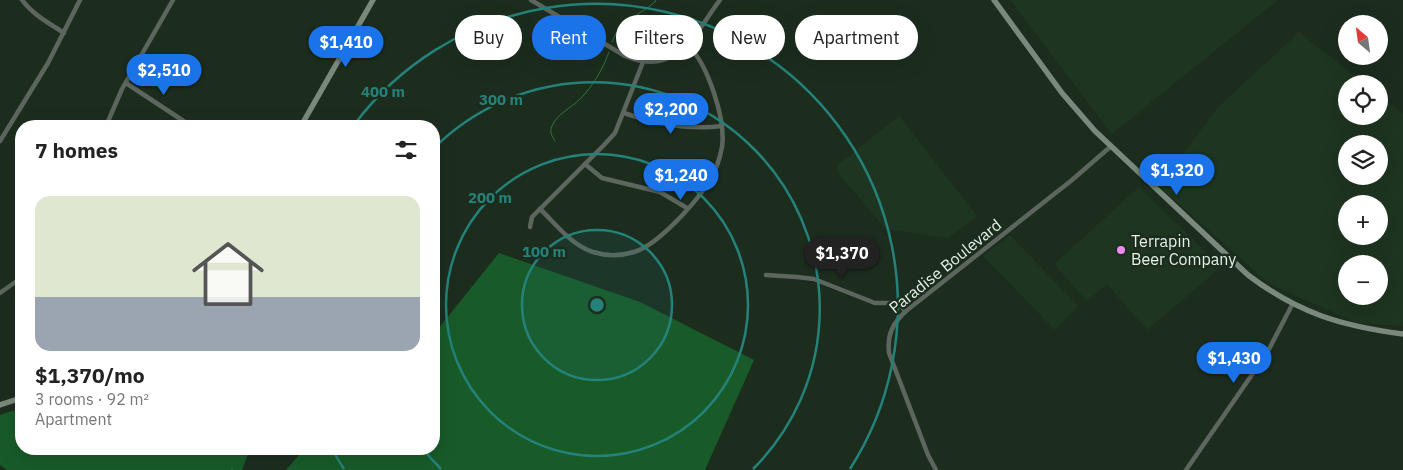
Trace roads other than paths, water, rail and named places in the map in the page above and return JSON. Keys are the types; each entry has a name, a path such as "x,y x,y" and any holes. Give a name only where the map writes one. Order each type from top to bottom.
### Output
{"main road":[{"path":"304,120 373,0"},
{"path":"994,0 1062,93 1110,147 1234,264 1268,290 1292,305 1313,314 1352,326 1403,334"},
{"path":"0,404 15,400"}],"street":[{"path":"22,0 41,18 64,33"},
{"path":"0,141 2,134 48,63 80,0"},
{"path":"109,120 126,82 173,0"},
{"path":"531,0 626,56 643,62 655,60"},
{"path":"703,24 720,0"},
{"path":"540,209 576,243 592,251 610,255 635,252 660,237 704,189 716,168 722,147 722,126 719,110 698,60"},
{"path":"530,227 532,217 610,140 624,113 643,62"},
{"path":"126,82 182,120"},
{"path":"624,113 652,122 674,126 696,128 722,126"},
{"name":"Paradise Boulevard","path":"936,470 889,353 888,339 890,331 898,318 1072,180 1110,147"},
{"path":"585,164 602,178 660,192 687,208"},
{"path":"766,275 797,276 814,279 875,303 897,304 906,312"},
{"path":"0,293 15,282"},
{"path":"1186,470 1267,353 1292,305"}],"waterway":[{"path":"612,42 615,35 630,19 649,7 656,0"},
{"path":"555,141 551,132 554,122 589,89 601,71 609,52"}],"place":[{"name":"Terrapin Beer Company","path":"1121,250"}]}
